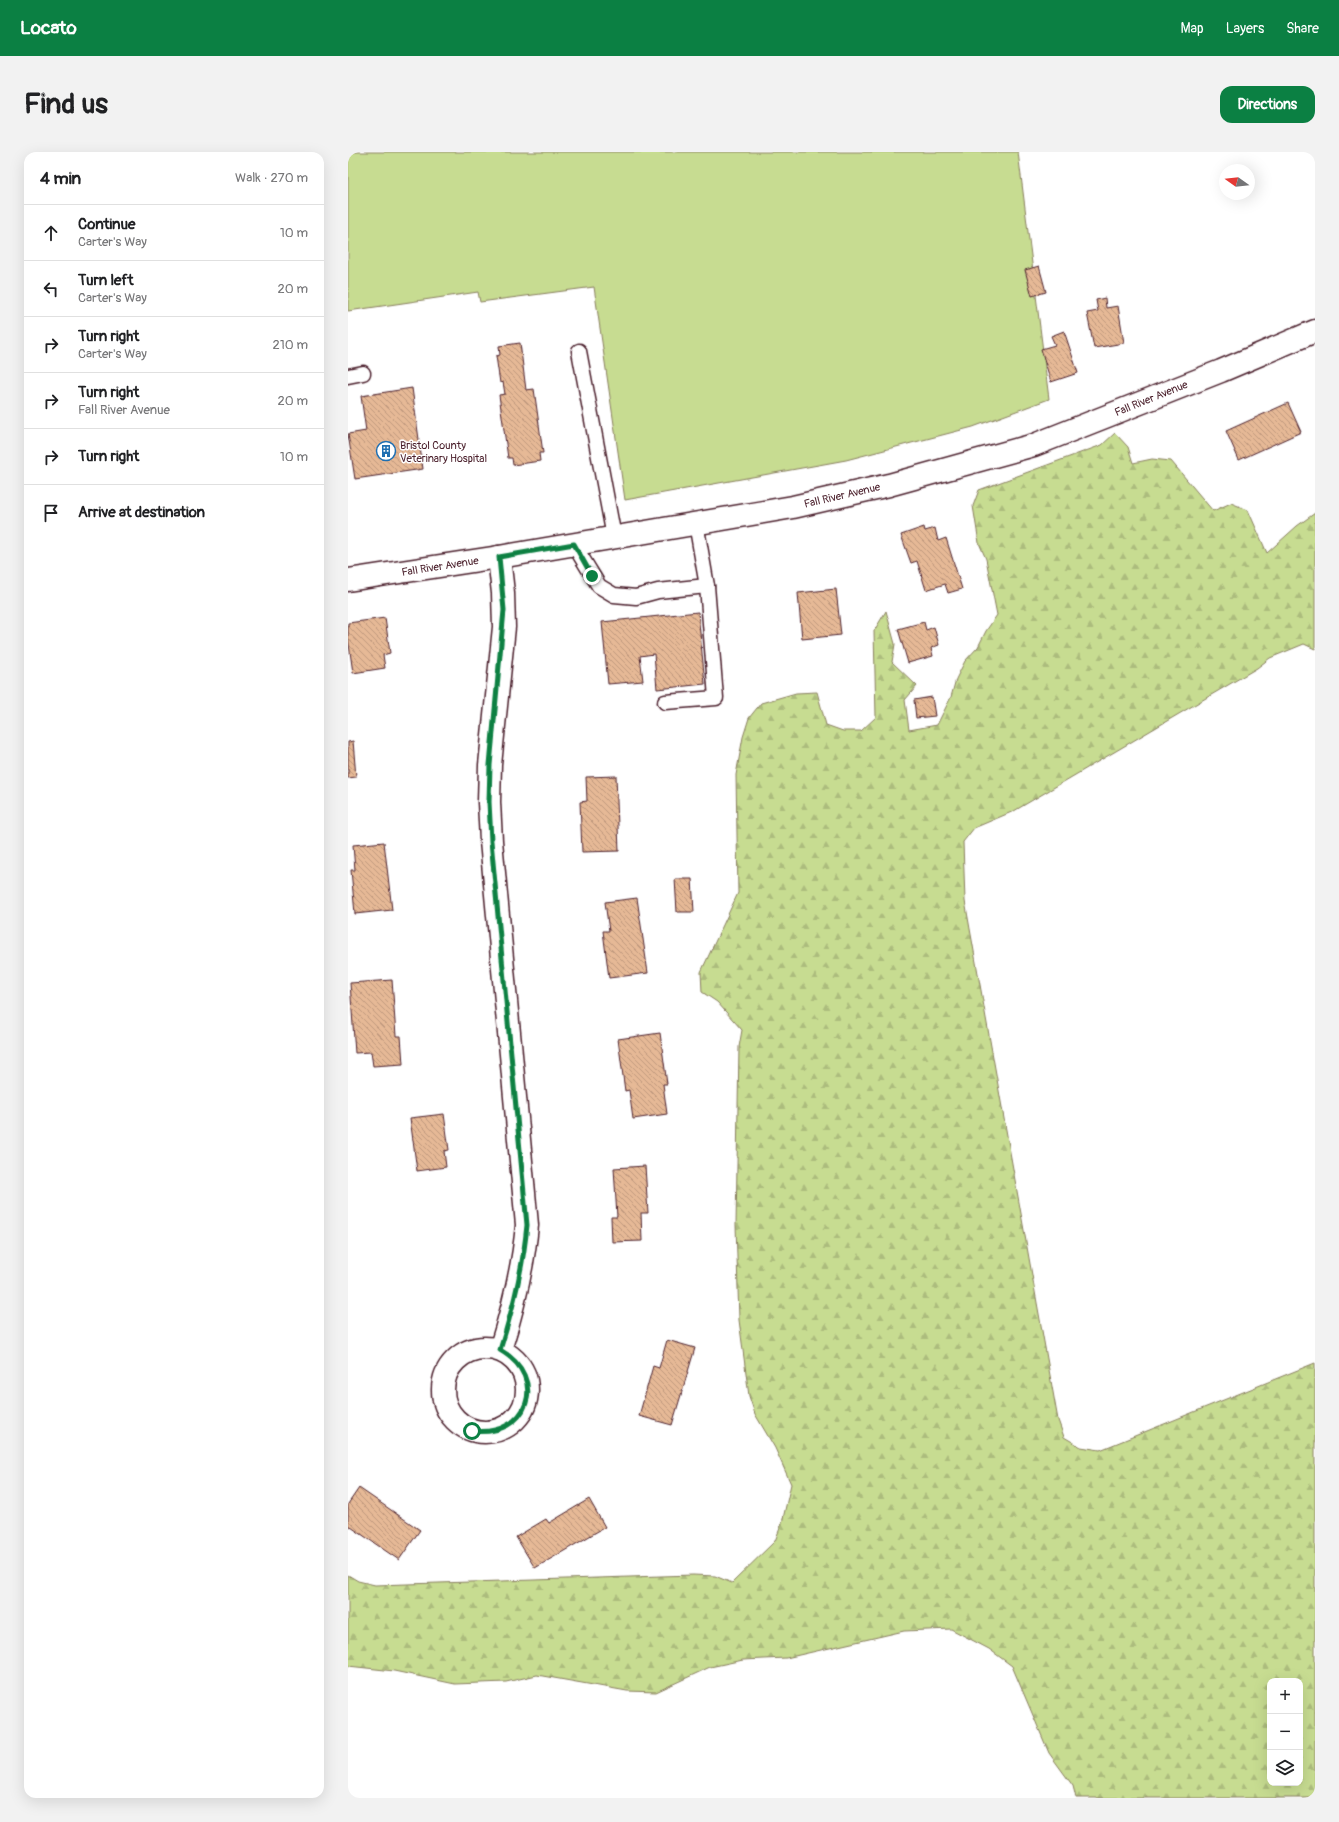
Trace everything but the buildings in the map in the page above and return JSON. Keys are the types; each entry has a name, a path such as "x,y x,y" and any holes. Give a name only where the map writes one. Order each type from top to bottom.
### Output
{"main road":[{"name":"Fall River Avenue","path":"348,580 499,557 794,507 889,485 1034,445 1314,336"},
{"path":"499,557 503,593 504,627 490,765 489,802 491,841 527,1225 514,1305 500,1350"}],"lane":[{"path":"579,351 614,538"},
{"path":"348,376 363,373"},
{"path":"666,702 716,698 707,586 696,523"},
{"path":"574,544 599,586 614,596 636,597 658,591 707,586"}],"green space":[{"path":"348,152 1018,152 1049,399 973,427 846,460 625,500 594,287 480,302 478,292 348,311"},
{"path":"1115,433 1128,447 1133,463 1152,459 1171,461 1213,511 1231,503 1248,510 1267,553 1297,526 1315,513 1315,649 1304,644 1270,658 1257,668 1014,811 974,828 963,842 965,901 1058,1420 1064,1437 1081,1447 1100,1450 1315,1363 1315,1798 1076,1798 1073,1786 1049,1753 1012,1666 989,1649 951,1629 904,1631 786,1658 743,1660 710,1667 656,1692 627,1691 537,1675 506,1682 455,1684 394,1671 348,1666 348,1575 358,1581 375,1585 693,1575 715,1576 732,1583 775,1541 782,1523 791,1484 775,1448 755,1414 749,1396 739,1320 736,1225 739,1047 742,1030 717,1002 702,992 701,972 738,893 736,775 743,737 749,718 761,703 796,693 817,692 826,725 843,731 861,731 876,717 874,631 886,611 895,644 892,662 917,686 905,700 909,730 937,725 951,697 956,679 965,661 978,647 986,631 997,615 986,559 979,543 973,506 979,490 1102,445"}],"place":[{"name":"Bristol County Veterinary Hospital","path":"386,451"}],"route":[{"path":"472,1431 487,1432 501,1430 513,1422 522,1410 527,1397 527,1382 522,1369 512,1358 500,1350 514,1305 527,1225 526,1199 491,841 489,802 490,765 504,627 503,593 499,557 574,544 592,576"}]}
